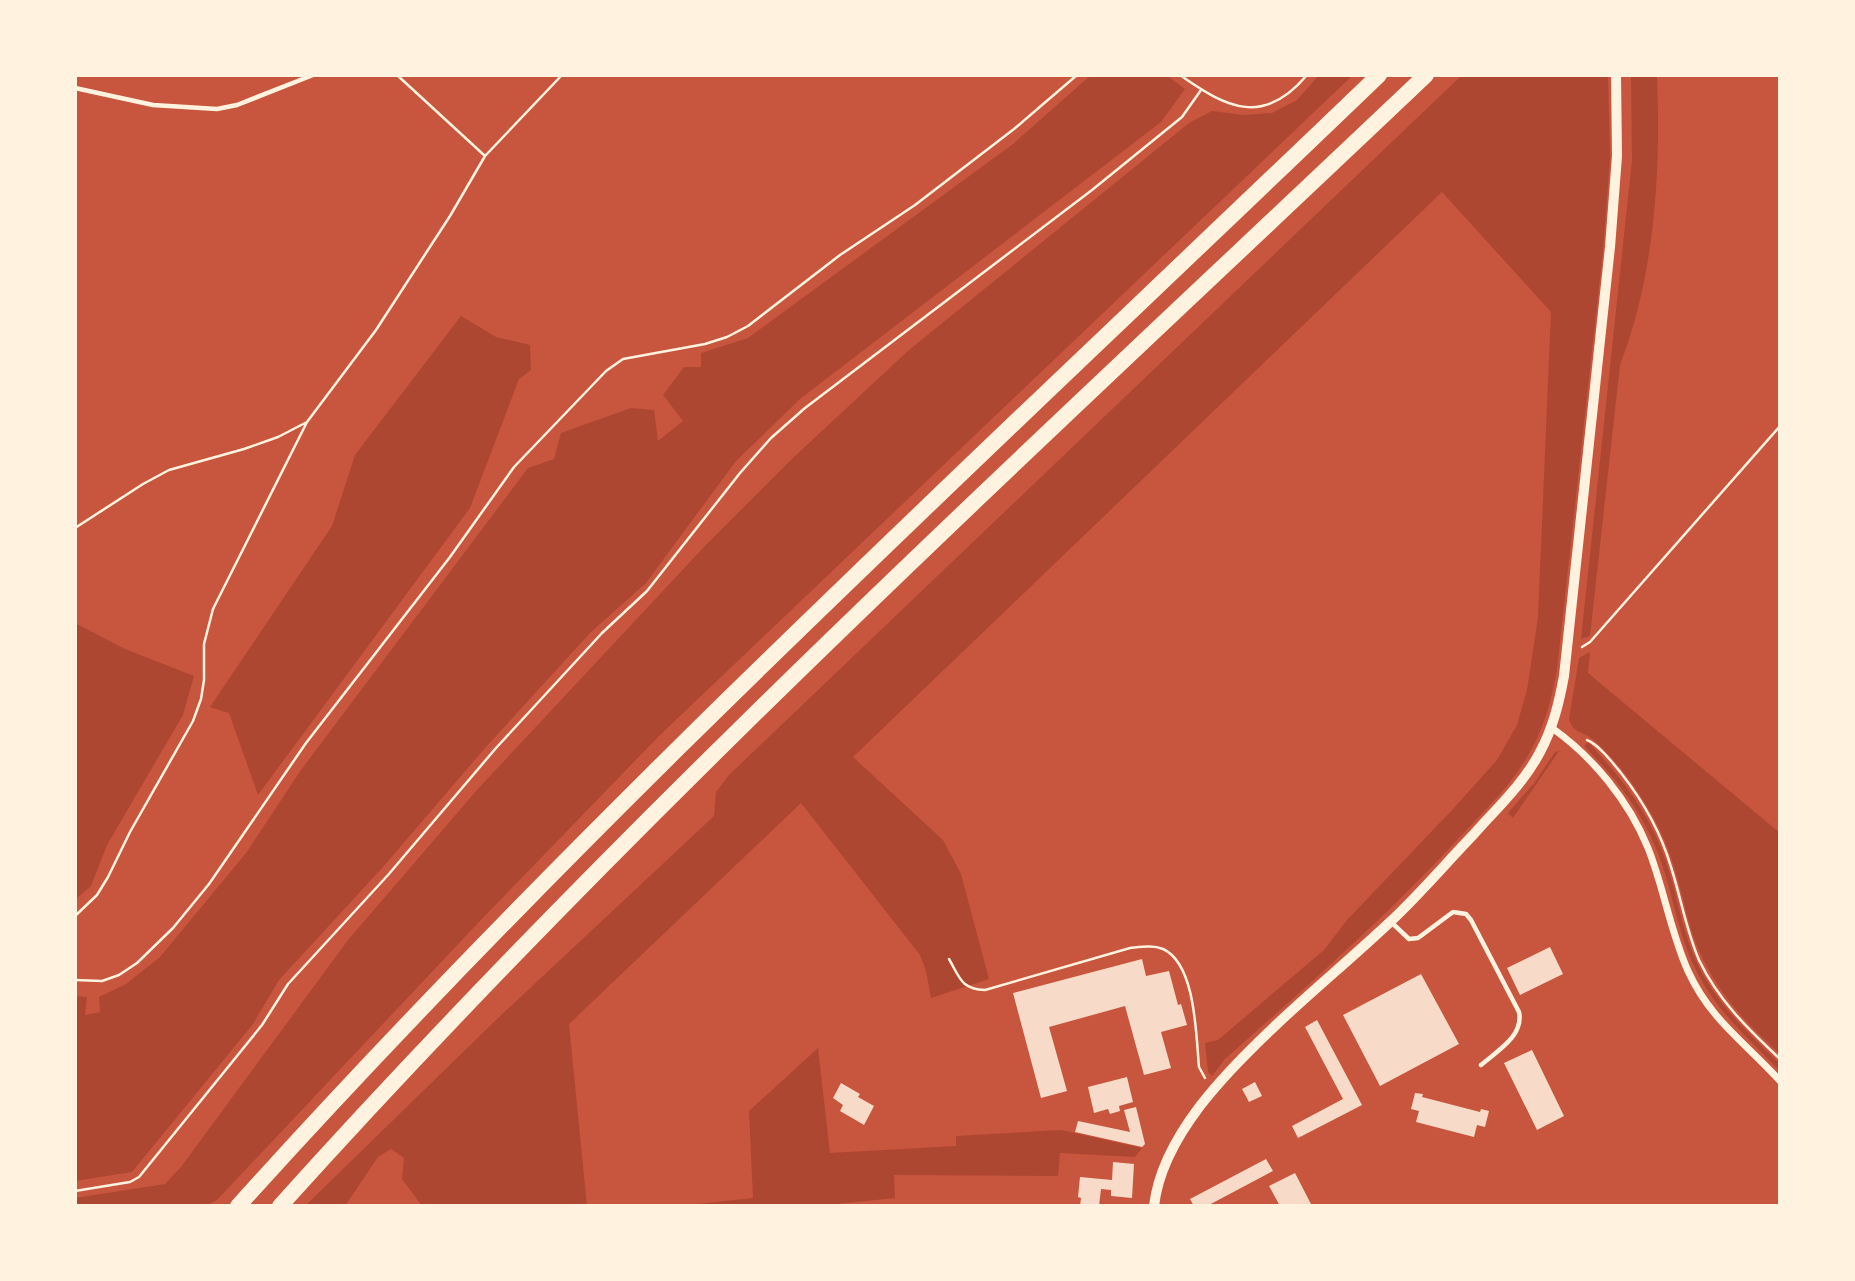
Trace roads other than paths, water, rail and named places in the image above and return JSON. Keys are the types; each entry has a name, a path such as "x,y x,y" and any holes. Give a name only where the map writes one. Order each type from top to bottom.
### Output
{"highway":[{"path":"238,1206 395,1036 688,737 1379,75"},
{"path":"280,1206 511,960 705,764 860,612 1426,75"}],"street":[{"path":"1154,1206 1168,1157 1217,1084 1264,1036 1391,922 1523,778 1540,753 1552,728 1558,709 1566,653 1610,247 1617,156 1616,75"},
{"path":"1552,728 1597,769 1636,822 1648,849 1674,935 1688,971 1705,1002 1725,1028 1780,1081"}],"lane":[{"path":"75,88 153,105 217,109 237,105 313,75"},
{"path":"1391,922 1409,939 1418,937 1453,912 1466,914 1471,920 1521,1020 1518,1030 1481,1065"}]}
